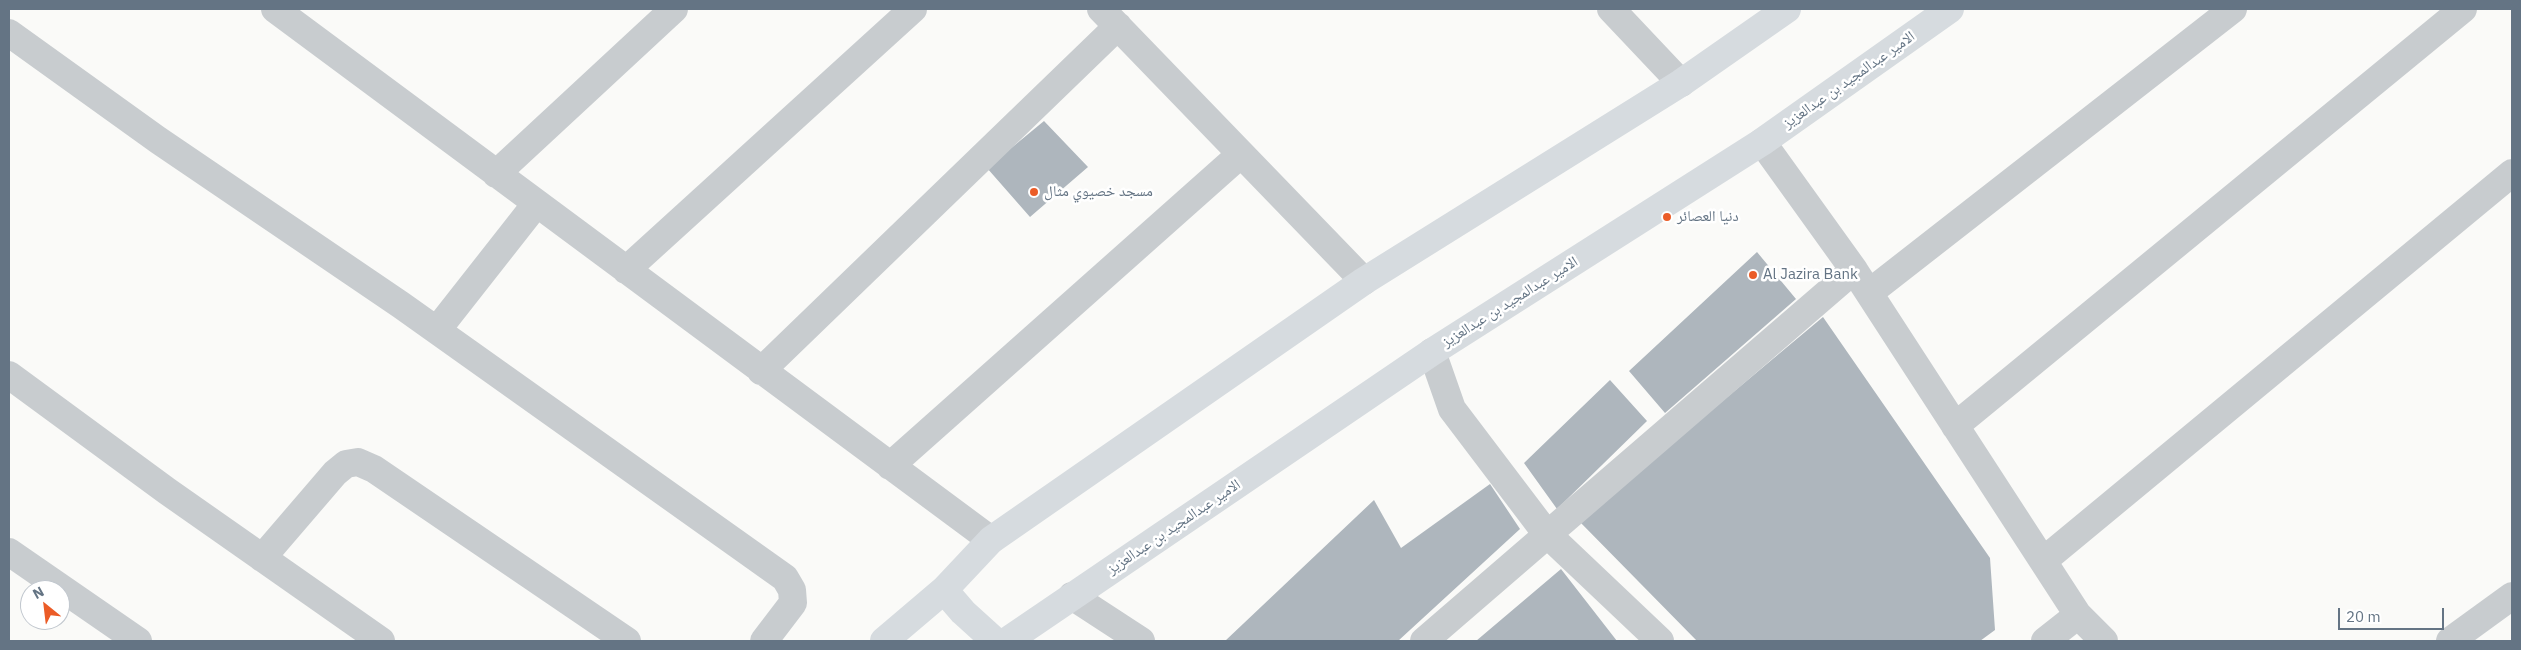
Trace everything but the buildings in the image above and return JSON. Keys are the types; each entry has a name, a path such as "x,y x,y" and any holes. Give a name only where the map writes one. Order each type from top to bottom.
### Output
{"main road":[{"path":"884,641 944,590 991,540 1364,281 1681,83 1787,9"},
{"name":"الامير عبدالمجيد بن عبدالعزيز","path":"1007,641 1432,352 1762,142 1950,9"},
{"path":"944,590 963,612 996,641"}],"street":[{"path":"275,9 991,540"},
{"path":"496,174 674,9"},
{"path":"626,270 913,9"},
{"path":"1611,9 1681,83"},
{"path":"1869,292 2232,9"},
{"path":"1955,426 2462,9"},
{"path":"761,371 1109,17 1364,281"},
{"path":"9,33 158,140 437,330 785,578 792,590 794,603 764,641"},
{"path":"1762,142 1869,292 2078,615 2104,641"},
{"path":"890,466 1241,154"},
{"path":"2043,561 2512,173"},
{"path":"437,330 536,204"},
{"path":"1424,641 1546,533 1854,270"},
{"path":"1432,352 1452,409 1546,533 1660,641"},
{"path":"9,374 262,558 381,641"},
{"path":"262,558 335,473 346,464 358,462 374,469 626,641"},
{"path":"9,552 138,641"},
{"path":"1072,596 1141,641"},
{"path":"2450,641 2512,596"},
{"path":"2045,641 2078,615"}],"place":[{"name":"مسجد خصيوي مثال","path":"1034,192"},
{"name":"دنيا العصائر","path":"1667,217"},
{"name":"Al Jazira Bank","path":"1753,275"}]}
